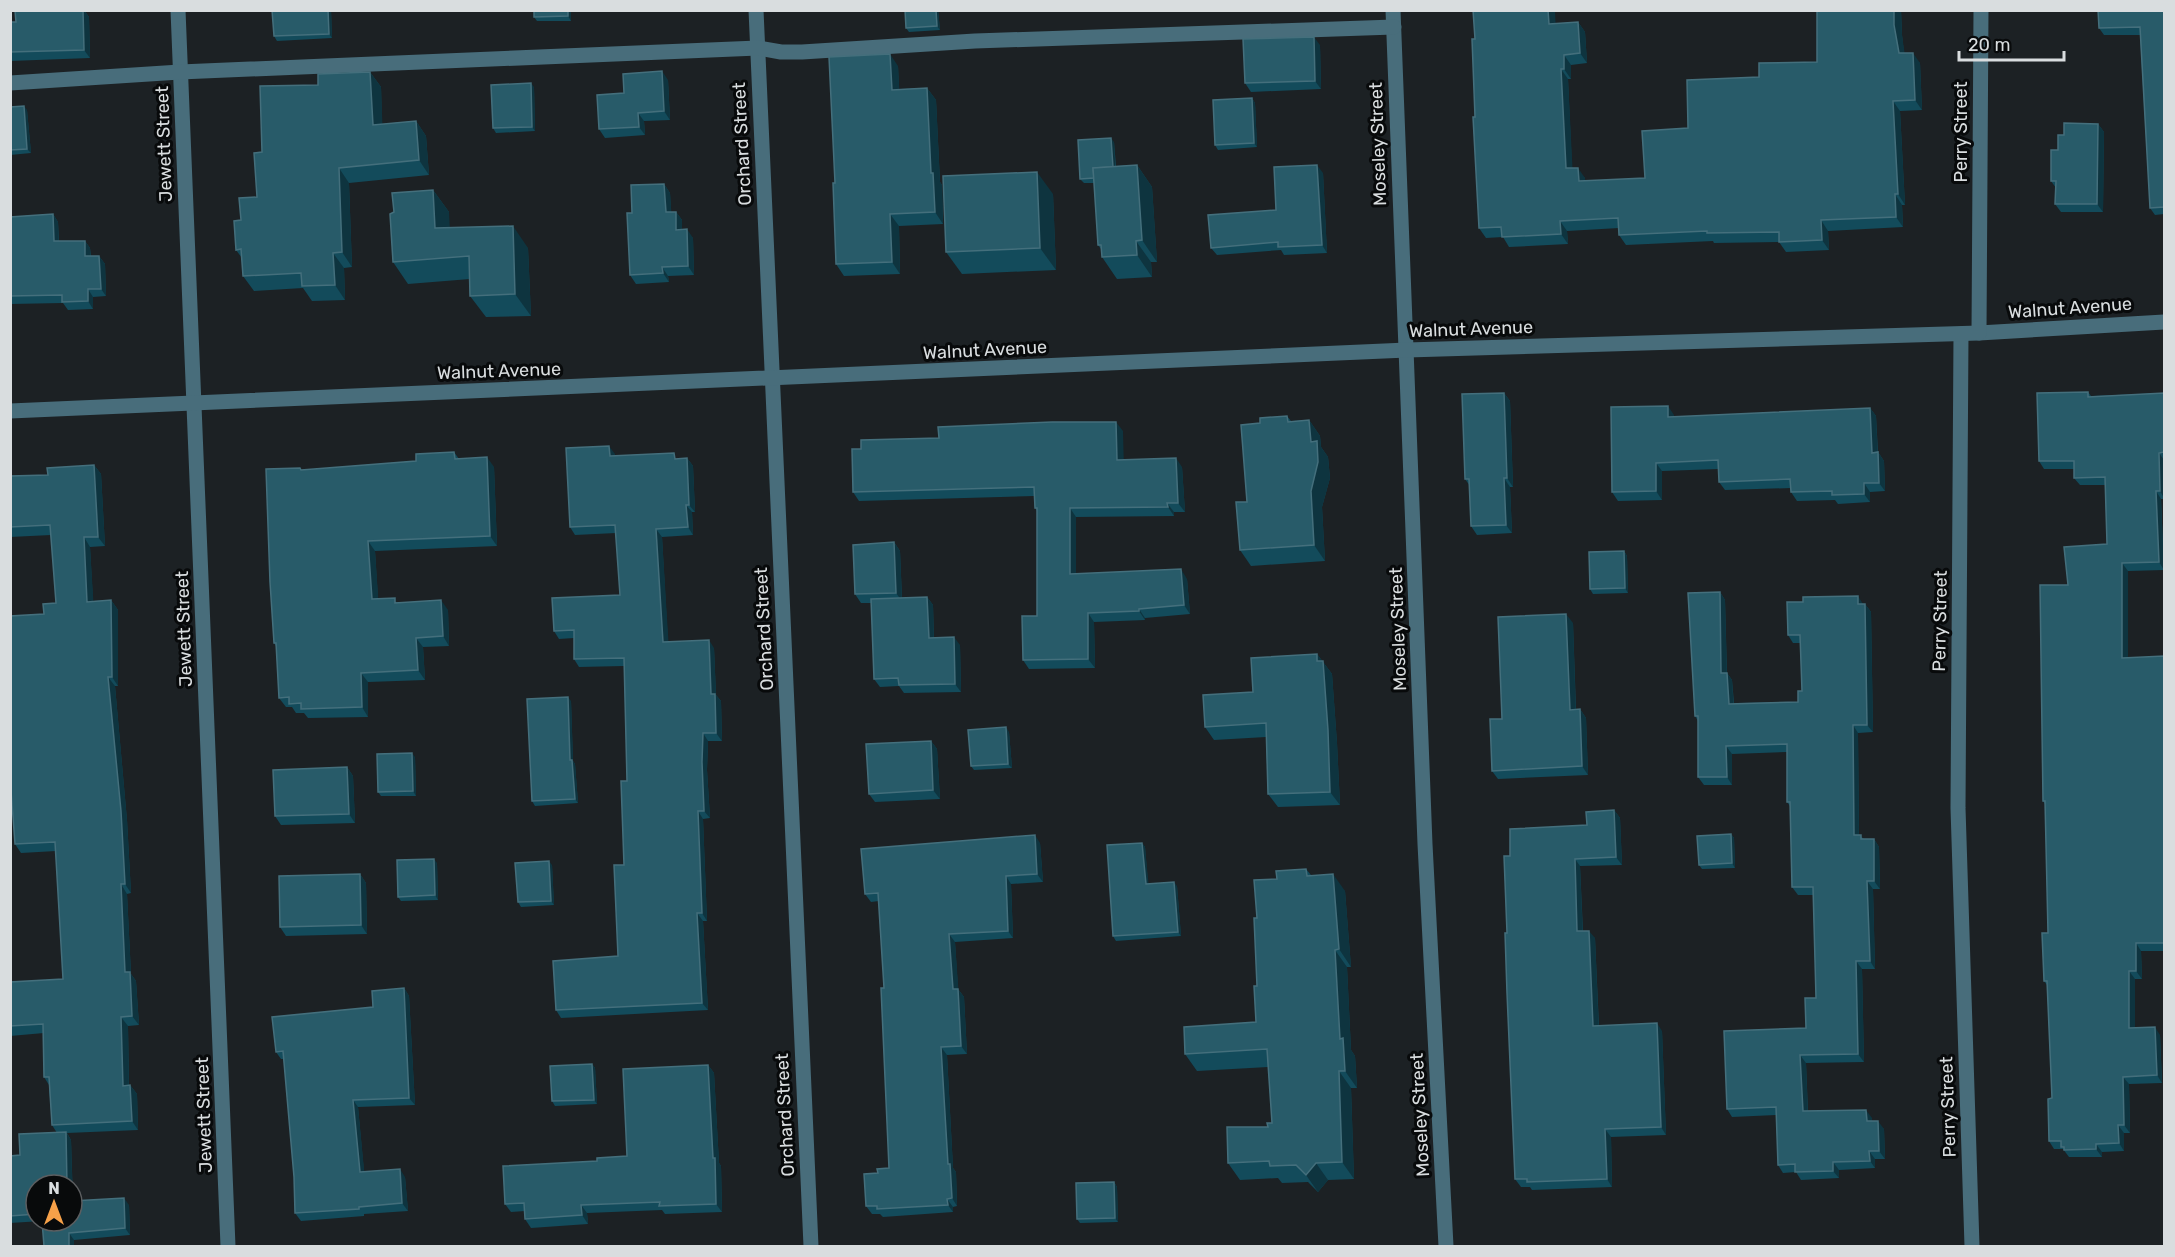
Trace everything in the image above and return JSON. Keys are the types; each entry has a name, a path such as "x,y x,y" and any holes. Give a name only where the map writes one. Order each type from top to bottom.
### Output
{"street":[{"name":"Jewett Street","path":"178,10 228,1246"},
{"name":"Orchard Street","path":"756,10 811,1246"},
{"name":"Moseley Street","path":"1393,10 1425,844 1446,1246"},
{"name":"Perry Street","path":"1978,333 1981,10"},
{"path":"10,83 180,72 758,48 781,52 802,52 975,41 1394,27"},
{"name":"Walnut Avenue","path":"1978,333 2164,322"},
{"path":"1962,334 1978,333"},
{"name":"Perry Street","path":"1962,334 1958,808 1972,1246"},
{"name":"Walnut Avenue","path":"10,411 1407,350 1962,334"}],"building":[{"path":"83,10 84,50 10,52 10,22 16,22 15,11"},
{"path":"272,10 328,10 329,34 274,36"},
{"path":"534,10 568,10 568,16 534,17"},
{"path":"905,10 936,10 937,26 906,28"},
{"path":"1473,10 1548,10 1549,24 1578,22 1580,53 1564,55 1564,69 1561,69 1566,168 1578,168 1579,181 1645,178 1642,131 1688,128 1687,80 1759,77 1759,63 1817,62 1817,10 1894,10 1899,53 1913,53 1915,100 1893,101 1898,194 1895,194 1896,217 1821,220 1822,240 1779,242 1779,232 1707,233 1707,231 1619,235 1618,218 1560,221 1561,234 1502,237 1501,227 1479,228 1473,117 1475,117"},
{"path":"2098,10 2164,10 2164,207 2150,208 2140,27 2099,28"},
{"path":"1314,37 1315,81 1245,83 1243,39"},
{"path":"890,54 892,90 927,88 935,212 890,214 892,262 836,264 829,57"},
{"path":"662,71 664,111 638,113 639,127 599,129 597,95 624,93 623,74"},
{"path":"370,72 373,125 416,121 419,160 339,168 342,252 333,253 335,285 302,286 301,273 243,276 241,249 236,250 234,221 241,220 239,198 257,197 254,153 262,152 260,86 318,85 318,74"},
{"path":"531,83 532,127 493,128 491,85"},
{"path":"1252,98 1254,143 1215,145 1213,100"},
{"path":"24,106 27,149 10,150 10,107"},
{"path":"2064,123 2098,124 2097,204 2055,204 2056,181 2051,181 2051,150 2058,150 2058,135 2064,135"},
{"path":"1111,138 1113,167 1093,168 1094,178 1080,179 1078,140"},
{"path":"1137,165 1142,240 1136,241 1137,255 1102,257 1101,245 1098,245 1093,168"},
{"path":"1317,165 1322,245 1278,247 1278,242 1211,248 1208,215 1276,210 1274,167"},
{"path":"1037,172 1040,248 946,252 943,176"},
{"path":"664,184 666,212 676,212 676,230 687,229 688,266 662,267 663,273 630,275 627,213 632,213 631,185"},
{"path":"433,190 435,228 513,226 515,294 470,296 469,256 393,262 390,214 394,212 392,193"},
{"path":"53,214 54,241 85,241 85,256 99,256 101,289 88,289 88,301 62,302 62,295 10,296 10,217"},
{"path":"2088,392 2088,397 2164,393 2164,452 2159,453 2160,491 2156,491 2159,562 2122,563 2122,658 2164,656 2164,943 2136,943 2136,971 2129,971 2129,1028 2155,1027 2157,1075 2123,1077 2124,1125 2118,1125 2119,1143 2096,1144 2096,1149 2064,1150 2064,1147 2061,1147 2061,1141 2049,1141 2048,1099 2052,1098 2047,981 2044,981 2042,933 2048,933 2045,801 2043,801 2040,585 2068,585 2064,547 2107,544 2105,477 2074,478 2074,461 2039,461 2037,393"},
{"path":"1504,393 1506,525 1471,526 1469,479 1465,479 1462,394"},
{"path":"1668,406 1668,417 1870,408 1872,453 1878,452 1879,483 1864,483 1864,494 1832,495 1832,491 1791,492 1790,479 1719,482 1718,460 1656,463 1656,491 1612,492 1611,407"},
{"path":"1287,416 1288,422 1309,420 1311,442 1317,441 1318,462 1311,491 1314,545 1240,550 1236,502 1247,502 1241,425 1260,423 1260,418"},
{"path":"1116,422 1117,460 1176,458 1178,503 1167,503 1168,507 1070,508 1070,574 1181,569 1184,605 1139,609 1139,611 1088,613 1088,659 1023,660 1022,616 1037,616 1037,508 1035,508 1034,487 853,492 852,449 861,449 861,440 939,438 938,427"},
{"path":"609,446 610,456 674,453 675,459 687,458 688,527 656,529 663,642 709,640 711,694 715,694 716,733 703,733 704,811 698,811 702,913 697,913 702,1003 556,1010 553,961 618,956 614,865 624,865 621,781 627,781 624,658 574,659 574,630 554,631 552,598 620,595 615,525 570,527 566,448"},
{"path":"454,452 455,459 487,457 490,536 368,541 372,599 395,598 395,603 441,600 443,636 416,638 418,670 361,673 362,707 301,709 301,703 289,704 289,697 279,698 270,582 266,469 300,468 301,470 416,461 416,454"},
{"path":"94,465 98,537 84,537 87,602 111,600 112,677 108,677 121,811 125,884 121,884 125,972 130,972 132,1016 121,1017 123,1086 130,1085 132,1121 52,1125 49,1077 44,1077 43,1024 10,1026 10,982 63,979 55,842 15,844 10,777 10,616 44,614 43,604 56,603 50,525 10,527 10,476 48,475 47,468"},
{"path":"894,542 896,593 855,594 853,545"},
{"path":"1624,551 1625,588 1590,589 1589,552"},
{"path":"1720,592 1721,673 1727,673 1729,704 1798,702 1798,691 1802,691 1800,635 1788,635 1787,602 1803,602 1803,597 1858,596 1858,604 1865,604 1867,725 1853,725 1854,835 1861,835 1861,839 1874,839 1874,881 1867,881 1870,961 1856,961 1858,1054 1800,1055 1803,1111 1866,1110 1867,1121 1878,1121 1879,1151 1869,1151 1870,1161 1833,1162 1833,1171 1795,1172 1795,1164 1778,1165 1776,1107 1727,1109 1724,1031 1806,1028 1805,998 1816,998 1813,887 1792,887 1790,802 1787,802 1787,744 1726,746 1727,777 1698,777 1698,716 1695,716 1688,593"},
{"path":"927,597 929,638 954,637 955,684 899,685 898,678 874,679 871,599"},
{"path":"1566,614 1570,710 1580,709 1582,766 1492,771 1490,719 1502,719 1498,617"},
{"path":"1317,654 1317,661 1323,661 1330,792 1268,794 1266,723 1205,727 1203,695 1253,692 1251,658"},
{"path":"568,697 570,760 572,760 575,799 532,801 527,699"},
{"path":"1006,727 1008,764 971,766 968,730"},
{"path":"931,741 933,790 869,794 866,744"},
{"path":"412,753 413,791 378,792 377,754"},
{"path":"347,767 349,814 275,816 273,770"},
{"path":"1614,810 1616,857 1575,859 1577,931 1589,931 1593,1026 1657,1023 1661,1127 1605,1129 1607,1179 1527,1182 1527,1179 1515,1179 1505,933 1507,933 1504,856 1510,856 1510,829 1587,825 1586,812"},
{"path":"1731,834 1732,863 1699,865 1697,836"},
{"path":"1035,835 1037,874 1006,876 1008,931 949,934 953,989 958,989 961,1046 941,1047 952,1198 947,1199 948,1205 877,1209 877,1206 866,1206 864,1174 878,1173 877,1169 889,1168 881,988 884,988 878,893 865,894 861,849"},
{"path":"1142,843 1146,884 1174,882 1178,932 1113,936 1107,845"},
{"path":"434,859 435,895 398,897 397,860"},
{"path":"549,861 551,901 518,902 515,863"},
{"path":"1306,869 1307,876 1333,874 1339,949 1335,950 1340,1039 1343,1038 1345,1071 1339,1071 1342,1162 1316,1163 1306,1175 1296,1165 1270,1166 1269,1161 1228,1163 1227,1127 1268,1127 1267,1123 1272,1123 1267,1049 1185,1054 1184,1027 1256,1022 1254,918 1257,918 1254,880 1277,879 1276,871"},
{"path":"360,874 361,925 280,927 279,876"},
{"path":"404,988 409,1098 353,1100 360,1172 400,1169 402,1203 359,1207 359,1209 295,1213 283,1051 276,1052 272,1017 373,1007 372,991"},
{"path":"592,1064 594,1100 552,1101 550,1066"},
{"path":"708,1065 716,1204 659,1206 660,1202 581,1205 582,1215 525,1219 524,1203 505,1204 503,1166 597,1161 597,1158 627,1156 623,1069"},
{"path":"66,1132 67,1173 24,1173 24,1215 10,1216 10,1156 20,1155 19,1134"},
{"path":"1114,1182 1115,1218 1077,1219 1076,1183"},
{"path":"124,1198 125,1228 84,1232 84,1200"},
{"path":"43,1233 69,1233 69,1246 44,1246"}]}
